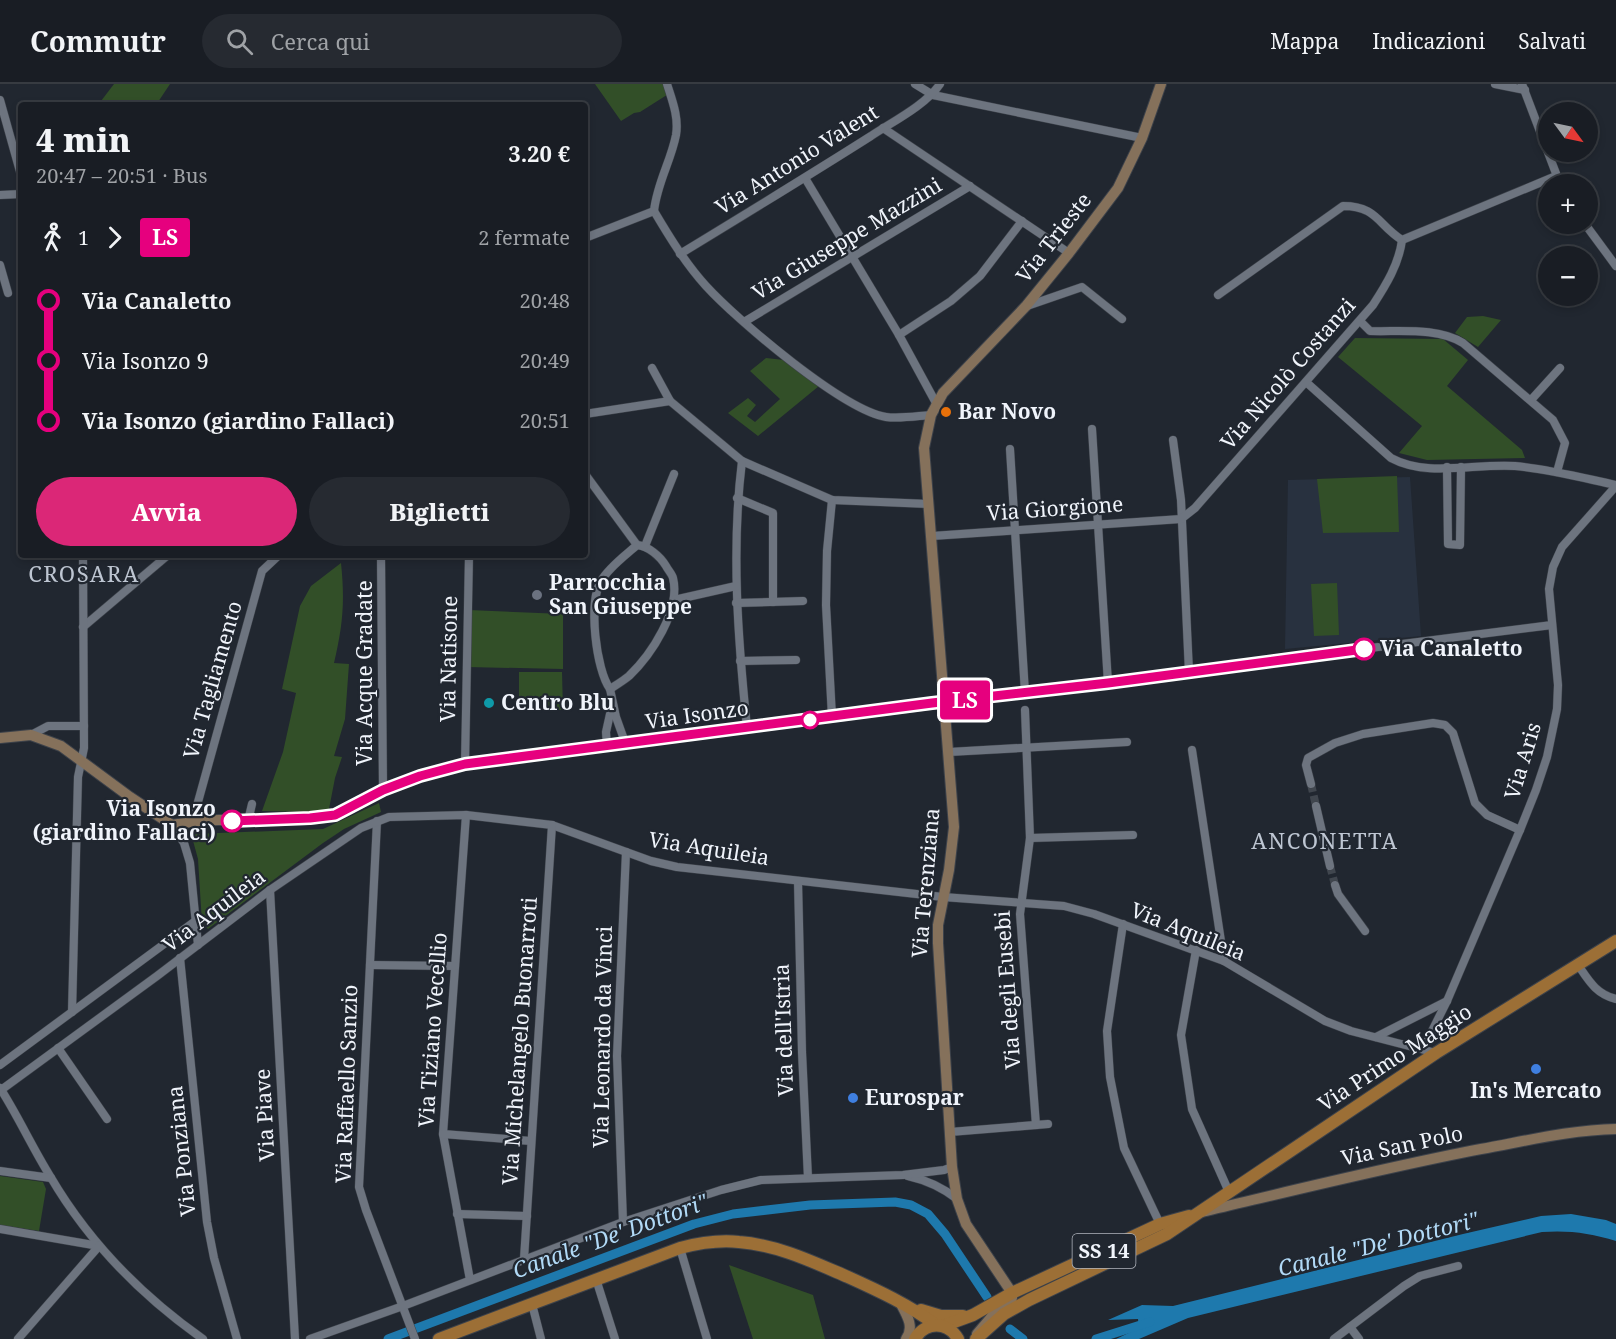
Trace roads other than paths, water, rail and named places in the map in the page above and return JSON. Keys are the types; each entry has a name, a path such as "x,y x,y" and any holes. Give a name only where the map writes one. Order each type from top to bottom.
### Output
{"main road":[{"name":"Via Primo Maggio","path":"975,1339 1004,1314 1029,1300 1167,1234 1436,1053 1616,941"},
{"name":"SS 14","path":"1012,1293 1160,1224 1198,1213"},
{"path":"439,1339 680,1248 738,1241 764,1245 794,1254 890,1297 952,1331 958,1339"},
{"path":"913,1338 926,1327 973,1315 1012,1293"},
{"path":"908,1307 941,1316 973,1315"},
{"path":"908,1307 916,1322 913,1338"}],"street":[{"path":"667,84 676,117 676,134 656,193 654,211 680,254 706,286 744,322 820,382 867,411 887,417 932,415"},
{"path":"915,84 933,95 1142,138"},
{"path":"933,95 940,84"},
{"name":"Via Trieste","path":"943,393 1026,306 1118,188 1142,138 1161,84"},
{"path":"1495,84 1523,87 1555,174"},
{"name":"Via Antonio Valent","path":"680,254 805,178 933,95"},
{"path":"0,100 18,165"},
{"path":"883,128 1069,253"},
{"path":"805,178 899,335 936,403"},
{"path":"1218,295 1343,206 1357,206 1369,211 1393,235 1402,240 1538,183"},
{"name":"Via Giuseppe Mazzini","path":"744,322 970,186"},
{"path":"0,195 18,194"},
{"path":"588,237 654,211"},
{"path":"899,335 951,301 980,276 1022,221"},
{"path":"1592,234 1616,266"},
{"name":"Via Nicolò Costanzi","path":"1182,519 1195,508 1360,321 1384,289 1400,252 1402,240"},
{"path":"0,265 8,293"},
{"path":"1026,306 1082,287 1122,319"},
{"path":"1360,321 1370,331 1440,333 1451,336 1531,400 1552,420 1565,443 1557,472"},
{"path":"652,368 670,401 742,461 832,500 929,504"},
{"path":"1531,400 1560,368"},
{"path":"1306,382 1390,458 1404,465 1421,468 1511,466 1557,472 1616,485"},
{"name":"Via Terenziana","path":"943,393 936,403 924,447 950,752 954,827 949,870 938,925 952,1167 957,1199 966,1224 1012,1293"},
{"path":"588,414 670,401"},
{"path":"1092,429 1108,683"},
{"path":"1173,440 1182,519 1189,672"},
{"path":"1011,449 1025,693"},
{"path":"742,461 737,498 736,603 747,728"},
{"path":"1447,467 1448,544 1460,545 1461,467"},
{"path":"626,745 612,703 610,689 601,669 595,630 596,595 601,580 641,545 674,474"},
{"path":"588,478 641,545 663,561 673,578 674,600 663,633 628,676 610,689"},
{"name":"Via Aris","path":"1423,1049 1447,1001 1520,830 1543,768 1557,709 1558,685 1549,589 1553,567 1562,547 1616,485"},
{"path":"737,498 773,513 773,602"},
{"path":"832,500 827,551 826,604 832,717"},
{"name":"Via Giorgione","path":"932,536 1182,519"},
{"path":"72,1012 78,777 84,748 83,558"},
{"path":"83,627 164,558"},
{"name":"Via Tagliamento","path":"193,820 262,571 276,558"},
{"name":"Via Acque Gradate","path":"381,558 383,790"},
{"name":"Via Natisone","path":"465,764 469,558"},
{"path":"674,600 736,586"},
{"path":"736,603 803,601"},
{"path":"946,702 1552,625"},
{"path":"740,661 796,660"},
{"name":"Via Isonzo","path":"172,825 193,820 248,821 335,815 383,790 420,776 465,764 946,702"},
{"path":"606,747 606,732 612,703"},
{"name":"Via degli Eusebi","path":"1025,710 1030,838 1020,914 1035,1125"},
{"path":"1311,784 1306,765 1308,758 1335,743 1363,734 1433,723 1445,725 1454,733 1475,803 1487,815 1520,830"},
{"path":"0,738 31,735 48,726 84,726"},
{"path":"31,735 61,746 172,825 184,843 190,862 198,945"},
{"path":"950,752 1127,742"},
{"path":"1192,750 1224,961"},
{"path":"248,821 252,804"},
{"path":"1316,806 1330,866"},
{"name":"Via Aquileia","path":"1,1089 270,890 361,828 389,817 466,816 552,825 651,861 677,867 943,897 1064,906 1123,924 1224,961 1325,1021 1351,1031 1436,1053"},
{"name":"Via Tiziano Vecellio","path":"466,816 443,1134 470,1280"},
{"name":"Via Raffaello Sanzio","path":"377,821 359,1187 414,1338"},
{"name":"Via Michelangelo Buonarroti","path":"524,1259 552,825"},
{"path":"1030,838 1133,835"},
{"name":"Via Leonardo da Vinci","path":"623,1222 617,1056 626,852"},
{"name":"Via dell'Istria","path":"798,881 808,1178"},
{"path":"1335,885 1338,894 1365,931"},
{"name":"Via Piave","path":"270,890 295,1339"},
{"name":"Via Aquileia","path":"0,1065 194,922"},
{"path":"1123,924 1107,1031 1110,1077 1124,1148 1160,1224"},
{"path":"1196,950 1181,1035 1192,1109 1229,1192"},
{"name":"Via Ponziana","path":"180,958 207,1222 214,1258 236,1338"},
{"path":"370,965 455,966"},
{"path":"1578,965 1594,988 1604,996 1616,999"},
{"path":"1376,1037 1447,1001"},
{"path":"58,1048 107,1119"},
{"path":"1,1089 51,1178 99,1246 150,1297 203,1339"},
{"path":"950,1132 1048,1125"},
{"name":"Via San Polo","path":"1198,1213 1399,1165 1554,1135 1616,1129"},
{"path":"443,1134 531,1141"},
{"path":"310,1339 623,1222 721,1190 761,1180 903,1175 952,1167"},
{"path":"0,1171 51,1178"},
{"path":"903,1175 921,1179 941,1188 957,1199"},
{"path":"457,1214 526,1216"},
{"path":"0,1229 99,1246"},
{"path":"18,1339 99,1246"},
{"path":"680,1248 707,1339"},
{"path":"1334,1339 1420,1276 1458,1266"},
{"path":"596,1279 615,1339"},
{"path":"975,1339 985,1323 1009,1303 1012,1293"},
{"path":"532,1304 541,1339"},
{"path":"1350,1327 1359,1339"}],"water":[{"path":"1571,1214 1616,1224 1616,1241 1579,1233 1542,1232 1188,1318 1139,1339 1116,1339 1139,1328 1138,1319 1108,1320 1142,1305 1173,1306 1463,1234 1541,1216"}],"waterway":[{"name":"Canale \"De' Dottori\"","path":"388,1339 694,1224 733,1214 810,1205 895,1202 911,1205 928,1214 945,1234 987,1297"},
{"name":"Canale \"De' Dottori\"","path":"1096,1339 1150,1322"},
{"name":"Canale \"De' Dottori\"","path":"1010,1329 1023,1339"}],"tunnel":[{"path":"1311,784 1316,806"},
{"path":"1330,866 1335,885"}],"place":[{"name":"Bar Novo","path":"946,412"},
{"name":"Parrocchia San Giuseppe","path":"537,595"},
{"name":"Via Canaletto","path":"1364,649"},
{"name":"Centro Blu","path":"489,703"},
{"name":"Via Isonzo (giardino Fallaci)","path":"232,821"},
{"name":"In's Mercato","path":"1536,1069"},
{"name":"Eurospar","path":"853,1098"}],"district":[{"name":"CROSARA","path":"84,574"},
{"name":"ANCONETTA","path":"1325,841"}]}
